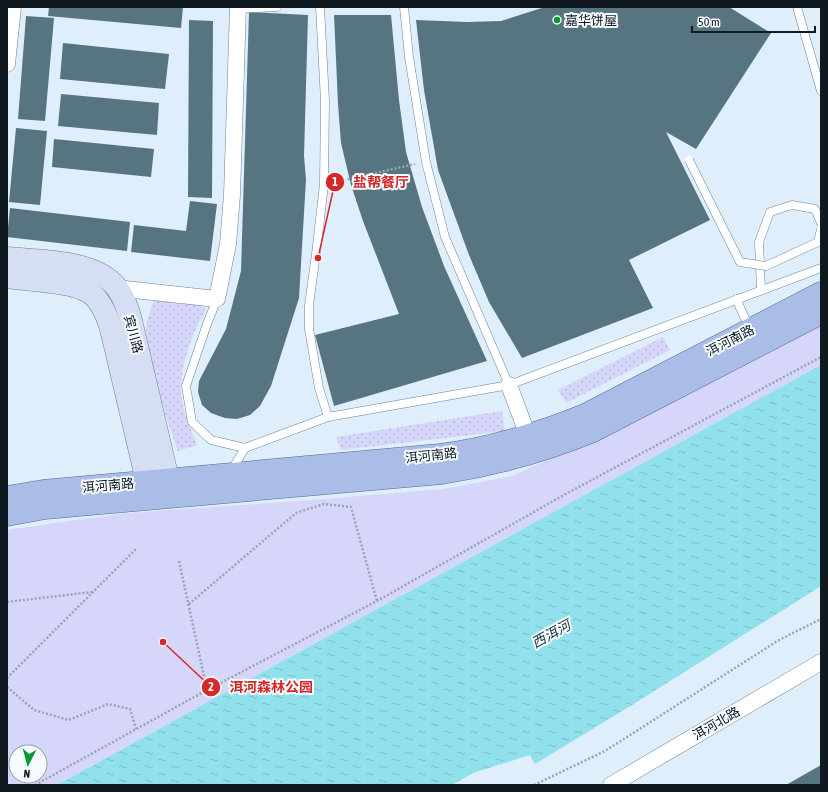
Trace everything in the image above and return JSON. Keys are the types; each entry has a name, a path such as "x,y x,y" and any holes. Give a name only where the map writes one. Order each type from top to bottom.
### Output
{"main road":[{"name":"宾川路","path":"7,258 86,268 104,276 116,288 126,305 133,328 159,489"},
{"name":"宾川路","path":"7,277 73,285 88,291 100,302 111,329 159,489"},
{"name":"洱河南路","path":"7,515 159,489 230,474 440,455 493,446 528,436 585,415 821,293"},
{"name":"洱河南路","path":"7,497 43,491 159,489 442,472 497,463 556,445 592,431 821,313"}],"street":[{"path":"7,64 12,7"},
{"path":"116,288 218,299 228,244 232,195 238,8"},
{"path":"509,385 528,436"},
{"name":"洱河北路","path":"611,785 821,662"}],"lane":[{"path":"238,8 276,7"},
{"path":"320,7 325,101 324,184 309,305 309,329 319,388 328,417"},
{"path":"404,7 409,57 426,162 444,237 509,385"},
{"path":"797,7 821,91"},
{"path":"689,160 740,262 766,266 818,242 821,229"},
{"path":"761,290 759,242 770,212 792,205 818,208 821,223"},
{"path":"218,299 207,324 186,386 192,422 211,440 245,448 328,417 509,385 821,268"},
{"path":"736,299 750,330"},
{"path":"230,474 245,448"}],"path":[{"path":"324,184 426,162"},
{"path":"36,785 207,690 377,601 562,496 821,357"},
{"path":"189,604 296,513 324,504 351,507 377,601"},
{"path":"7,678 136,549"},
{"path":"179,561 207,690"},
{"path":"7,602 93,592"},
{"path":"534,785 605,751 779,640 821,619"},
{"path":"7,687 34,710 69,720 108,704 130,709 136,729"}],"shaded area":[{"path":"164,296 196,303 206,309 191,341 184,366 181,390 182,401 197,445 178,451 150,362 146,338 147,320 154,300"},
{"path":"821,322 821,365 57,785 7,785 7,530 119,514 443,489 512,476 614,430"},
{"path":"663,337 670,350 566,403 558,390"},
{"path":"502,411 505,431 341,450 336,437"}],"water":[{"name":"西洱河","path":"821,365 821,586 535,764 530,755 473,773 452,785 57,785"}],"building":[{"path":"49,7 183,7 181,28 48,16"},
{"path":"545,7 729,7 771,33 696,149 666,132 710,220 629,260 653,308 522,358 489,302 469,255 438,170 424,90 416,20 467,22 501,21"},
{"path":"249,12 308,15 304,156 306,179 299,298 271,386 260,406 250,415 237,419 225,418 211,413 202,405 198,392 199,381 226,329 241,271"},
{"path":"334,15 391,15 399,100 406,152 422,207 444,266 487,361 334,406 315,335 399,314 363,221 351,185 341,143"},
{"path":"26,16 54,18 45,121 18,119"},
{"path":"189,20 213,21 212,198 188,197"},
{"path":"63,43 169,54 165,89 60,79"},
{"path":"61,94 159,103 157,135 58,126"},
{"path":"16,128 47,131 40,205 9,202"},
{"path":"54,139 154,149 151,177 52,167"},
{"path":"190,201 217,204 210,261 131,252 134,225 186,231"},
{"path":"10,208 130,222 127,251 7,237"},
{"path":"821,765 821,785 786,785"}],"place":[{"name":"嘉华饼屋","path":"557,20"},
{"name":"盐帮餐厅","path":"318,258"},
{"name":"洱河森林公园","path":"163,642"}]}
